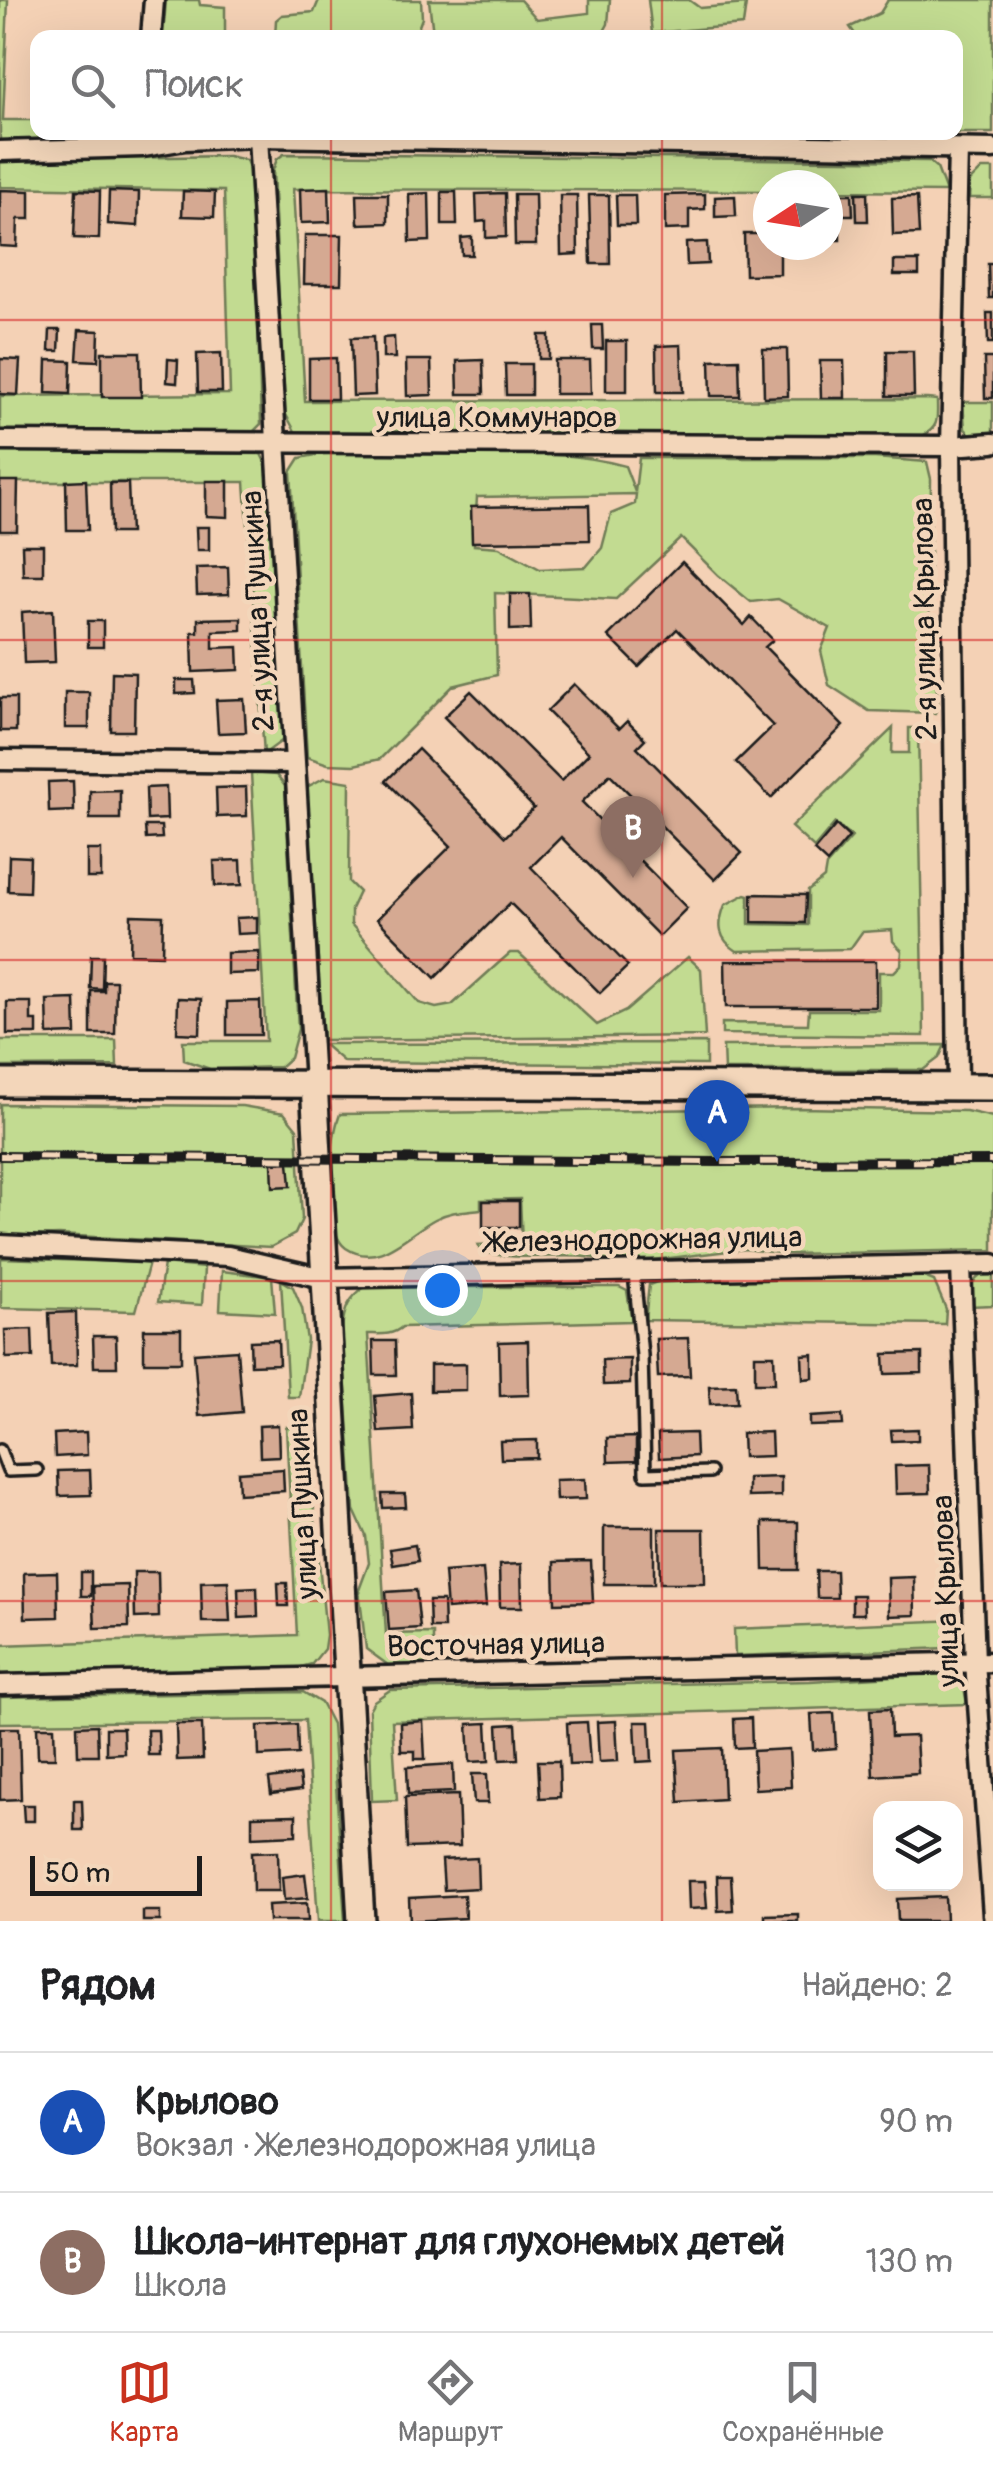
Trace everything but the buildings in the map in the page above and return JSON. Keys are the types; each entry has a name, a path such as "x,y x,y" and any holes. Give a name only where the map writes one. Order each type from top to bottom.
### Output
{"main road":[{"path":"0,1083 993,1087"},
{"name":"улица Пушкина","path":"314,1083 361,1921"}],"street":[{"path":"152,30 154,0"},
{"path":"0,151 185,140"},
{"name":"2-я улица Пушкина","path":"258,140 314,1083"},
{"path":"433,140 993,149"},
{"name":"2-я улица Крылова","path":"958,149 951,446 958,1088"},
{"name":"улица Коммунаров","path":"0,441 951,446 993,443"},
{"path":"0,760 294,763"},
{"name":"Железнодорожная улица","path":"0,1244 228,1256 323,1278 993,1264"},
{"name":"улица Крылова","path":"961,1266 984,1662 993,1915"},
{"name":"Восточная улица","path":"0,1685 984,1662"}],"lane":[{"path":"634,1273 642,1355 646,1474 710,1472"},
{"path":"0,1450 8,1471 37,1470"}],"green space":[{"path":"0,0 8,0 3,120 30,120 30,140 75,140 0,143"},
{"path":"166,0 199,0 200,5 225,7 225,30 164,30"},
{"path":"319,0 421,0 422,18 418,30 275,30 276,20 282,15 314,12"},
{"path":"429,0 520,0 537,19 589,13 589,0 610,0 605,30 433,30"},
{"path":"648,0 689,0 700,8 746,4 743,25 652,30"},
{"path":"888,0 993,0 993,133 963,133 963,30 850,27 880,13"},
{"path":"284,154 929,161 937,168 946,192 843,191 843,170 753,170 753,191 293,189 305,401 927,399 937,400 935,425 922,436 296,433 284,411 273,170"},
{"path":"228,156 246,160 254,180 261,424 252,433 0,431 0,396 230,394 224,191 0,187 0,160"},
{"path":"982,169 993,169 993,198 969,198 970,181"},
{"path":"963,402 993,402 993,435 970,434 965,429"},
{"path":"0,451 261,454 268,482 283,740 264,754 245,482 0,482"},
{"path":"321,454 536,454 596,459 625,466 635,492 639,458 875,458 927,462 931,479 929,634 920,640 920,663 935,672 935,713 869,711 829,685 821,651 830,628 778,599 751,602 681,538 616,599 495,593 497,675 453,686 380,759 354,765 328,764 307,757 291,472 300,458","holes":["636,494 635,504 611,514 602,548 586,567 540,569 499,547 474,545 477,497"]},
{"path":"893,728 892,753 909,753 909,728 918,728 924,1036 722,1034 722,1023 808,1024 809,1010 879,1010 879,972 894,972 901,965 902,951 893,941 892,930 862,932 850,949 737,951 726,942 720,925 725,905 746,894 749,924 808,925 808,891 824,878 826,866 852,837 835,823 814,848 791,827"},
{"path":"251,773 276,775 285,786 298,1029 290,1058 280,1067 210,1069 184,1060 183,1041 266,1041"},
{"path":"324,778 350,782 349,882 359,892 351,909 351,924 419,1003 436,1008 452,1005 510,953 519,953 597,1025 626,1011 688,957 701,969 705,1036 323,1040 307,787"},
{"path":"0,1040 116,1040 117,1066 0,1067"},
{"path":"706,1043 706,1065 344,1062 323,1044"},
{"path":"945,1045 939,1058 923,1070 724,1070 723,1046"},
{"path":"0,1104 242,1106 284,1113 297,1129 302,1219 295,1234 271,1247 59,1235 0,1237"},
{"path":"800,1108 966,1111 993,1117 993,1250 789,1254 745,1249 620,1264 585,1257 516,1257 481,1251 478,1245 522,1243 520,1199 481,1200 481,1209 441,1216 393,1247 370,1255 346,1248 336,1233 332,1163 340,1114"},
{"path":"1,1258 149,1263 136,1311 1,1308"},
{"path":"164,1264 204,1268 202,1305 158,1302"},
{"path":"993,1270 993,1305 969,1306 974,1283"},
{"path":"222,1271 272,1277 275,1313 220,1310"},
{"path":"901,1273 934,1281 946,1309 945,1324 645,1320 649,1285 662,1280"},
{"path":"281,1280 293,1287 302,1308 307,1340 299,1397 288,1397"},
{"path":"365,1287 619,1287 627,1291 632,1321 402,1327 390,1333 368,1334 386,1634 433,1633 433,1664 388,1665 366,1649 359,1590 369,1563 366,1536 354,1510 342,1328 348,1304"},
{"path":"286,1427 306,1427 326,1635 324,1649 312,1664 0,1675 0,1645 297,1635"},
{"path":"960,1620 960,1637 948,1648 735,1656 734,1629"},
{"path":"945,1673 964,1687 967,1704 392,1721 397,1800 372,1801 369,1710 374,1701 390,1690 810,1681"},
{"path":"303,1692 321,1703 332,1724 345,1921 318,1921 305,1720 0,1723 0,1697"}],"railway":[{"path":"0,1156 993,1161"}],"place":[{"name":"Школа-интернат для глухонемых детей","path":"633,878"},
{"name":"Крылово","path":"717,1162"}]}
